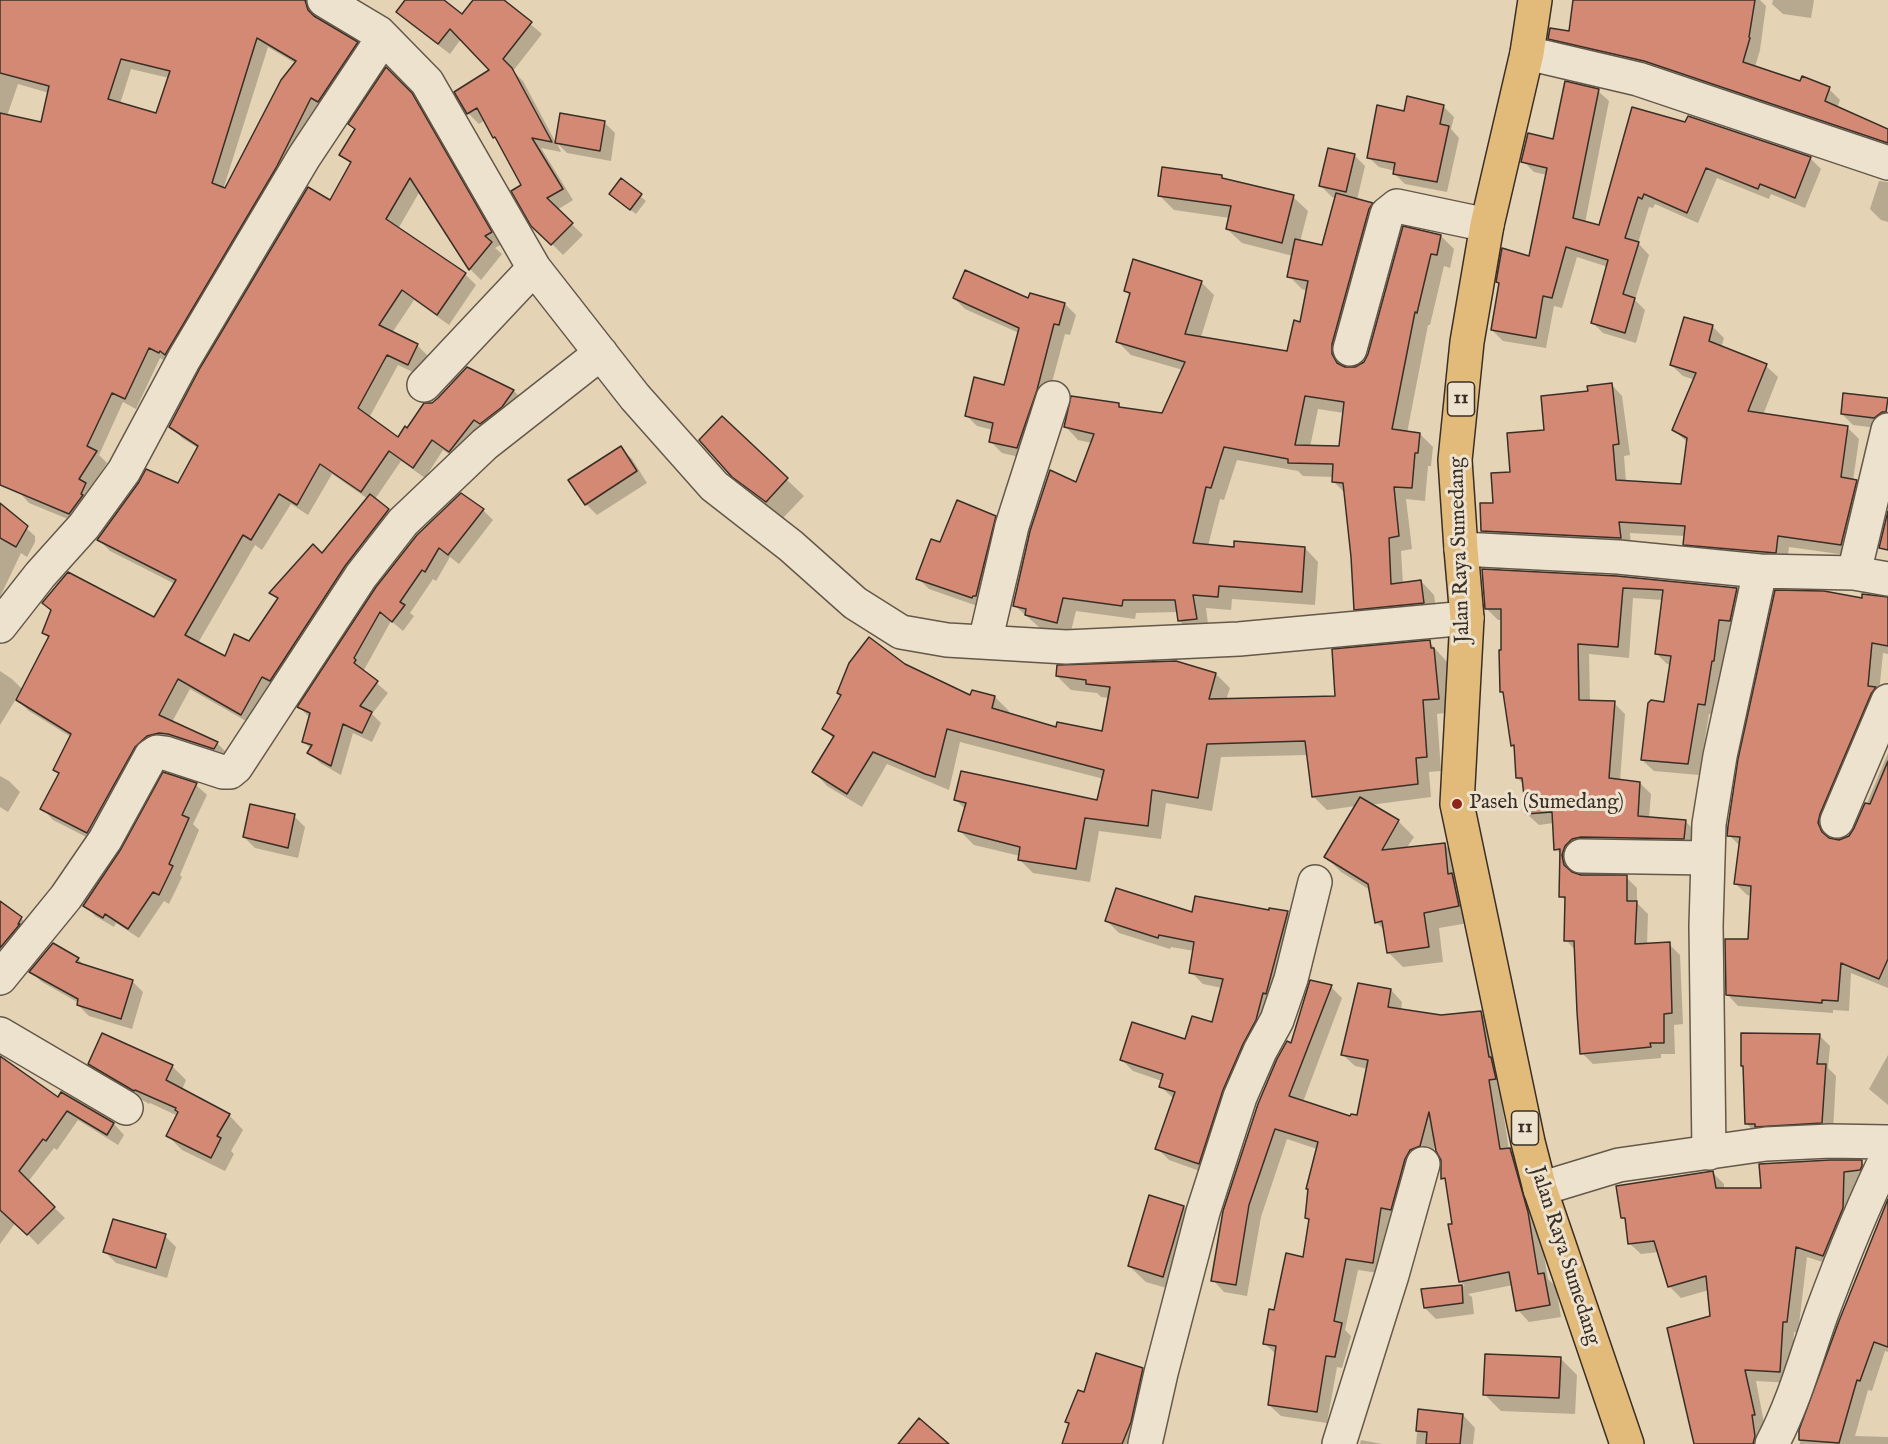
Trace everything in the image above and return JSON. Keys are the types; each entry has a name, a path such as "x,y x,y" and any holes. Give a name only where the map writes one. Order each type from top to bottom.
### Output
{"highway":[{"name":"Jalan Raya Sumedang","path":"1535,0 1527,53 1487,225 1467,342 1455,460 1467,618 1456,804 1540,1189 1627,1444"}],"street":[{"path":"324,0 379,33 427,82 534,268 635,397 714,486 791,546 855,603 901,632 946,640 1066,647 1239,639 1467,618"},
{"path":"0,626 10,594 84,526 124,471 184,359 303,157 383,38"},
{"path":"1527,53 1638,79 1888,163"},
{"path":"1350,349 1387,214 1392,209 1397,206 1487,225"},
{"path":"424,386 534,268"},
{"path":"0,978 66,897 105,840 151,756 165,753 223,772 230,772 236,767 361,576 403,522 485,444 601,353"},
{"path":"985,642 1012,526 1053,398"},
{"path":"1854,573 1888,430"},
{"path":"1461,549 1618,557 1760,571 1854,573 1888,579"},
{"path":"1709,1153 1706,926 1709,824 1720,756 1760,571"},
{"path":"1837,821 1888,701"},
{"path":"1581,856 1708,858"},
{"path":"1145,1444 1161,1372 1203,1212 1240,1097 1276,1020 1291,979 1316,882"},
{"path":"0,1034 126,1108"},
{"path":"1540,1189 1619,1165 1766,1144 1830,1141 1888,1142"},
{"path":"1772,1444 1788,1413 1821,1316 1863,1205 1888,1155"},
{"path":"1339,1444 1392,1275 1423,1164"}],"building":[{"path":"0,0 305,0 308,10 314,16 358,42 318,102 311,98 276,168 165,355 149,348 125,399 112,393 87,446 97,451 79,479 86,483 81,494 83,495 69,514 0,485 0,113 41,122 49,86 0,73","holes":["257,38 296,61 281,80 225,188 212,183","121,59 170,71 156,113 108,99"]},
{"path":"405,0 444,0 462,14 473,0 504,0 532,22 503,59 512,68 552,142 532,138 563,189 547,198 573,223 551,245 531,226 511,191 521,185 477,108 467,114 454,92 489,70 450,29 438,44 396,12"},
{"path":"1573,0 1755,0 1750,38 1743,62 1800,81 1802,76 1830,87 1825,101 1888,129 1888,143 1644,61 1548,39 1550,28 1569,31"},
{"path":"386,67 412,93 492,232 485,236 492,242 469,270 410,178 386,219 466,273 437,315 402,290 379,325 418,344 408,365 387,355 358,408 398,437 424,403 432,403 438,398 467,367 514,390 502,407 480,424 474,420 449,452 432,440 413,468 389,451 361,492 320,464 297,505 279,494 251,540 243,535 185,635 225,656 234,634 249,641 278,598 269,593 313,544 322,553 370,494 389,509 345,566 270,681 262,677 241,715 178,679 159,715 218,742 214,749 168,734 159,733 147,736 135,747 87,833 40,809 59,773 53,770 71,734 16,700 49,636 42,633 51,610 42,603 68,572 154,617 176,580 97,540 146,469 178,483 198,446 169,427 200,368 308,187 330,200 351,162 339,155 355,129 348,124"},
{"path":"1565,81 1599,89 1573,218 1599,225 1632,107 1685,122 1688,116 1811,157 1795,198 1760,184 1758,189 1706,168 1687,213 1644,194 1642,199 1638,197 1625,238 1639,242 1623,294 1635,298 1625,333 1591,323 1608,260 1566,247 1552,298 1543,296 1536,338 1491,330 1502,248 1529,256 1547,168 1521,162 1528,133 1553,139"},
{"path":"1407,96 1444,105 1440,124 1449,126 1437,182 1393,174 1395,163 1367,158 1377,105 1404,111"},
{"path":"560,113 605,121 600,151 555,143"},
{"path":"1328,148 1355,154 1346,192 1319,186"},
{"path":"1162,167 1222,175 1222,178 1294,195 1282,243 1226,229 1231,206 1158,196"},
{"path":"621,178 642,194 630,210 609,194"},
{"path":"1336,193 1373,203 1369,209 1332,344 1332,354 1337,363 1345,367 1355,367 1364,362 1368,354 1403,226 1441,235 1437,255 1431,254 1417,313 1415,312 1392,429 1420,433 1418,453 1415,453 1412,488 1394,487 1399,536 1389,538 1391,584 1421,580 1424,603 1354,610 1343,483 1332,482 1333,464 1288,463 1288,459 1224,447 1211,488 1206,487 1193,543 1234,547 1234,541 1305,547 1302,592 1219,586 1218,597 1193,595 1197,619 1178,621 1175,600 1123,600 1122,606 1063,598 1057,623 1025,615 1026,609 1013,606 1030,531 1050,470 1076,482 1094,434 1064,427 1071,396 1119,403 1119,407 1162,413 1185,362 1116,342 1130,293 1124,291 1133,259 1202,281 1185,334 1287,351 1294,320 1300,322 1308,281 1287,277 1295,239 1322,245","holes":["1305,396 1344,402 1339,446 1295,445"]},
{"path":"965,270 1028,298 1030,293 1065,303 1059,325 1054,324 1037,390 1017,448 989,442 993,423 965,416 974,377 1004,385 1019,328 953,298"},
{"path":"1684,317 1713,325 1709,341 1767,364 1748,411 1848,426 1841,477 1857,480 1841,545 1778,536 1776,553 1683,545 1685,526 1619,522 1621,538 1481,531 1480,503 1493,503 1491,473 1510,472 1507,433 1544,430 1541,396 1588,391 1587,386 1612,383 1619,444 1613,445 1616,480 1681,484 1687,438 1672,430 1696,373 1670,365"},
{"path":"1843,393 1888,398 1886,412 1874,418 1841,414"},
{"path":"722,416 788,478 766,502 732,477 699,440"},
{"path":"621,446 637,471 585,505 568,480"},
{"path":"461,493 484,509 448,555 439,548 425,572 422,570 400,602 405,605 392,622 380,612 354,658 356,660 354,663 378,681 360,706 372,712 362,733 343,724 331,766 307,753 312,745 302,742 310,713 297,707 376,587 417,535"},
{"path":"957,500 996,516 976,596 972,598 916,579 931,539 940,542"},
{"path":"0,503 28,526 16,547 0,538"},
{"path":"1888,511 1888,550 1879,548"},
{"path":"1482,569 1617,576 1737,588 1730,621 1719,620 1705,705 1698,704 1688,764 1641,760 1648,703 1651,700 1664,702 1671,656 1655,654 1663,590 1623,588 1618,647 1578,644 1579,700 1615,701 1609,778 1640,782 1638,816 1686,820 1684,839 1581,837 1572,839 1565,846 1562,855 1564,865 1572,872 1581,875 1627,875 1627,901 1637,901 1635,944 1670,942 1672,1013 1664,1014 1664,1043 1650,1043 1651,1047 1580,1054 1574,941 1564,941 1565,897 1559,897 1560,849 1554,850 1552,812 1526,814 1522,778 1516,778 1514,745 1511,746 1503,692 1500,692 1501,609 1485,609"},
{"path":"1775,590 1824,591 1862,598 1862,594 1888,597 1888,646 1872,643 1868,686 1876,687 1871,694 1818,823 1822,832 1829,838 1839,840 1849,836 1865,803 1870,804 1888,761 1888,959 1879,979 1841,963 1838,1001 1822,1000 1822,1003 1726,995 1725,939 1748,939 1751,886 1734,884 1740,837 1727,836 1728,826 1738,759"},
{"path":"869,637 905,664 970,695 972,690 995,696 992,708 1056,727 1057,722 1102,731 1110,687 1086,684 1086,680 1056,676 1057,665 1176,661 1216,673 1209,699 1335,696 1332,649 1430,640 1431,648 1434,648 1439,699 1423,700 1427,757 1416,758 1418,784 1312,797 1305,741 1207,744 1198,798 1152,790 1148,826 1085,818 1076,869 1018,860 1020,847 958,831 966,803 954,800 961,771 1097,800 1104,770 947,729 935,777 873,752 847,794 812,772 834,736 822,729 841,695 837,693 849,663"},
{"path":"163,772 197,783 182,815 189,818 169,864 173,866 159,895 153,892 128,929 105,914 103,918 83,906 121,849"},
{"path":"1360,797 1399,820 1382,850 1445,843 1448,874 1452,873 1459,906 1424,913 1429,947 1387,953 1382,921 1375,923 1368,884 1324,857"},
{"path":"250,804 295,814 288,848 243,837"},
{"path":"1116,888 1192,912 1195,896 1269,910 1269,908 1288,911 1266,994 1263,993 1256,1020 1223,1090 1199,1164 1155,1149 1175,1092 1159,1087 1163,1074 1120,1060 1132,1022 1185,1039 1192,1016 1212,1022 1223,979 1189,973 1194,942 1159,935 1158,938 1105,921"},
{"path":"0,901 22,917 18,924 20,924 0,948"},
{"path":"53,943 79,958 76,962 133,980 121,1019 77,1005 78,999 29,972"},
{"path":"1310,980 1332,985 1289,1096 1350,1116 1351,1114 1357,1115 1368,1060 1341,1055 1358,983 1391,989 1388,1007 1441,1015 1481,1011 1489,1057 1491,1057 1496,1079 1489,1080 1500,1149 1510,1148 1528,1212 1538,1274 1544,1273 1550,1305 1516,1311 1509,1272 1459,1282 1448,1224 1452,1224 1445,1178 1441,1179 1441,1160 1436,1151 1429,1112 1420,1146 1410,1150 1405,1159 1391,1210 1381,1208 1373,1263 1346,1259 1334,1321 1342,1323 1335,1357 1326,1356 1317,1412 1268,1405 1276,1346 1263,1344 1269,1309 1274,1310 1286,1253 1303,1257 1309,1219 1305,1218 1308,1189 1306,1189 1318,1142 1275,1129 1249,1205 1236,1285 1211,1281 1223,1211 1258,1104 1277,1059 1287,1041 1291,1043"},
{"path":"102,1033 173,1065 166,1080 230,1114 217,1136 221,1138 211,1158 166,1136 178,1112 176,1108 134,1091 88,1064"},
{"path":"1741,1033 1820,1034 1817,1064 1826,1064 1822,1123 1755,1127 1755,1124 1745,1124"},
{"path":"0,1056 58,1097 61,1092 114,1123 107,1135 67,1111 46,1141 43,1139 19,1171 55,1207 27,1235 0,1210"},
{"path":"1862,1160 1862,1166 1860,1170 1844,1172 1843,1208 1823,1256 1796,1247 1787,1322 1783,1322 1780,1372 1745,1370 1755,1415 1752,1415 1755,1436 1753,1444 1694,1444 1667,1328 1710,1316 1706,1276 1668,1287 1654,1241 1628,1244 1625,1218 1621,1218 1616,1186 1713,1171 1716,1188 1761,1188 1759,1164"},
{"path":"1149,1195 1184,1206 1163,1277 1128,1266"},
{"path":"1888,1199 1888,1347 1874,1342 1860,1381 1857,1380 1839,1443 1799,1440 1799,1430 1839,1321"},
{"path":"113,1219 166,1234 156,1268 103,1252"},
{"path":"1462,1285 1463,1303 1424,1308 1421,1289"},
{"path":"1096,1353 1143,1368 1131,1422 1122,1444 1062,1444 1069,1423 1065,1422 1078,1390 1084,1392"},
{"path":"1485,1354 1561,1357 1559,1398 1483,1395"},
{"path":"1418,1409 1463,1414 1460,1444 1426,1444 1427,1432 1416,1431"},
{"path":"919,1418 949,1444 898,1444"}],"place":[{"name":"Paseh (Sumedang)","path":"1457,804"}]}
